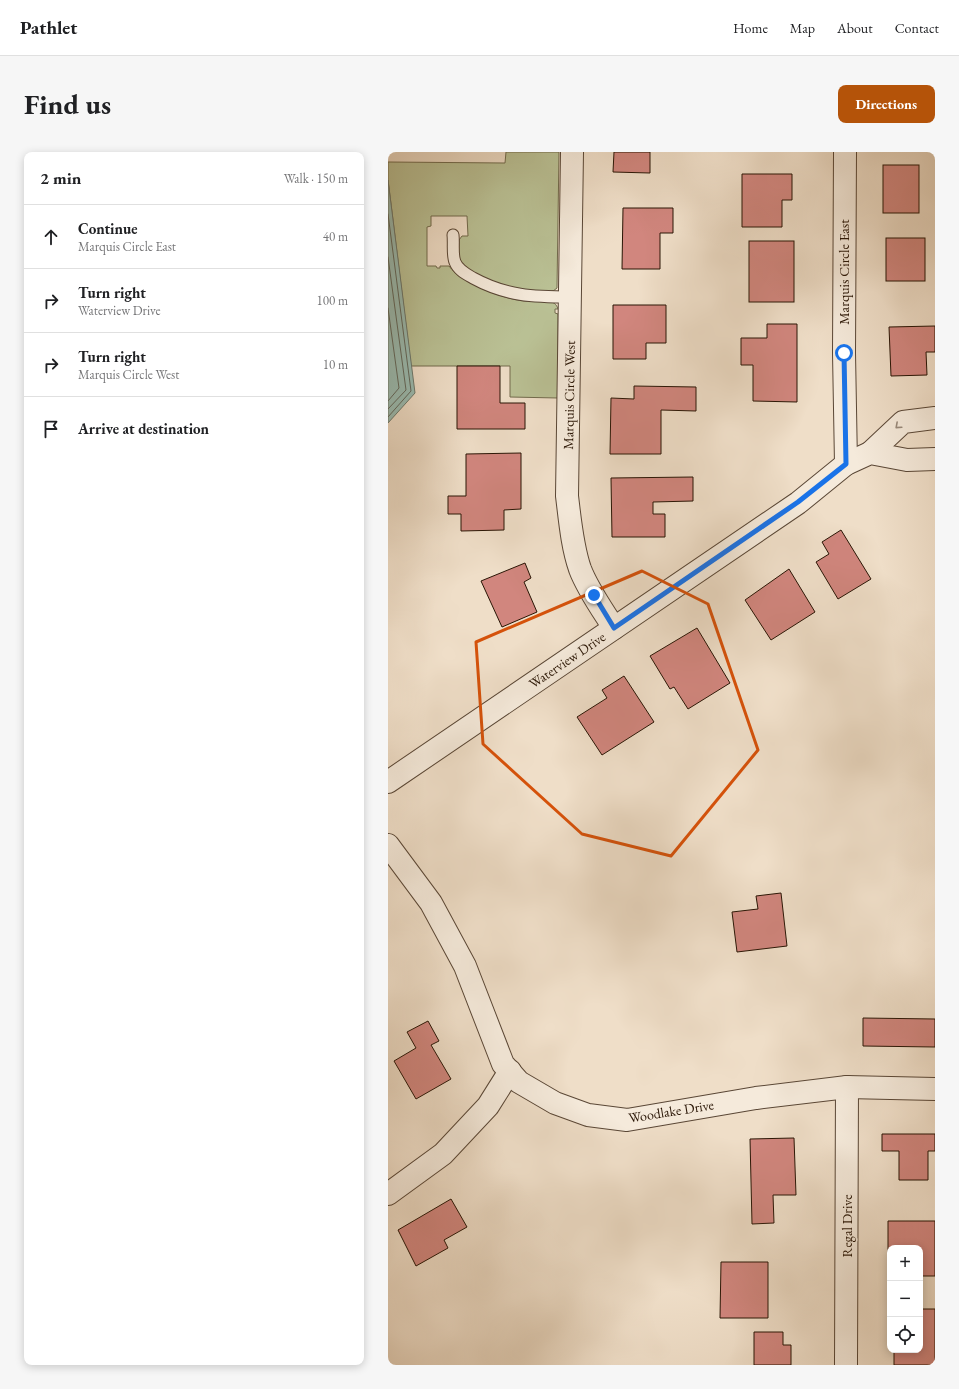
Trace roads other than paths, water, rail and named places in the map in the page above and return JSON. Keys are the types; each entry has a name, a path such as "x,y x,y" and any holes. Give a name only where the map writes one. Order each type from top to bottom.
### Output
{"street":[{"name":"Marquis Circle West","path":"572,152 567,496 572,531 580,568 614,628"},
{"name":"Marquis Circle East","path":"845,152 844,353 846,464"},
{"name":"Waterview Drive","path":"388,782 798,502 846,464 870,453 903,422 935,418"},
{"path":"870,453 907,460 935,460"},
{"name":"Woodlake Drive","path":"388,845 431,903 466,966 503,1064 519,1082 555,1103 588,1115 627,1120 754,1098 847,1087 935,1089"},
{"path":"388,1194 443,1154 488,1106 510,1071"},
{"name":"Regal Drive","path":"846,1365 847,1087"}],"lane":[{"path":"453,235 455,264 458,268 490,287 517,295 570,297"}],"water":[{"path":"388,180 415,393 388,423"}]}
